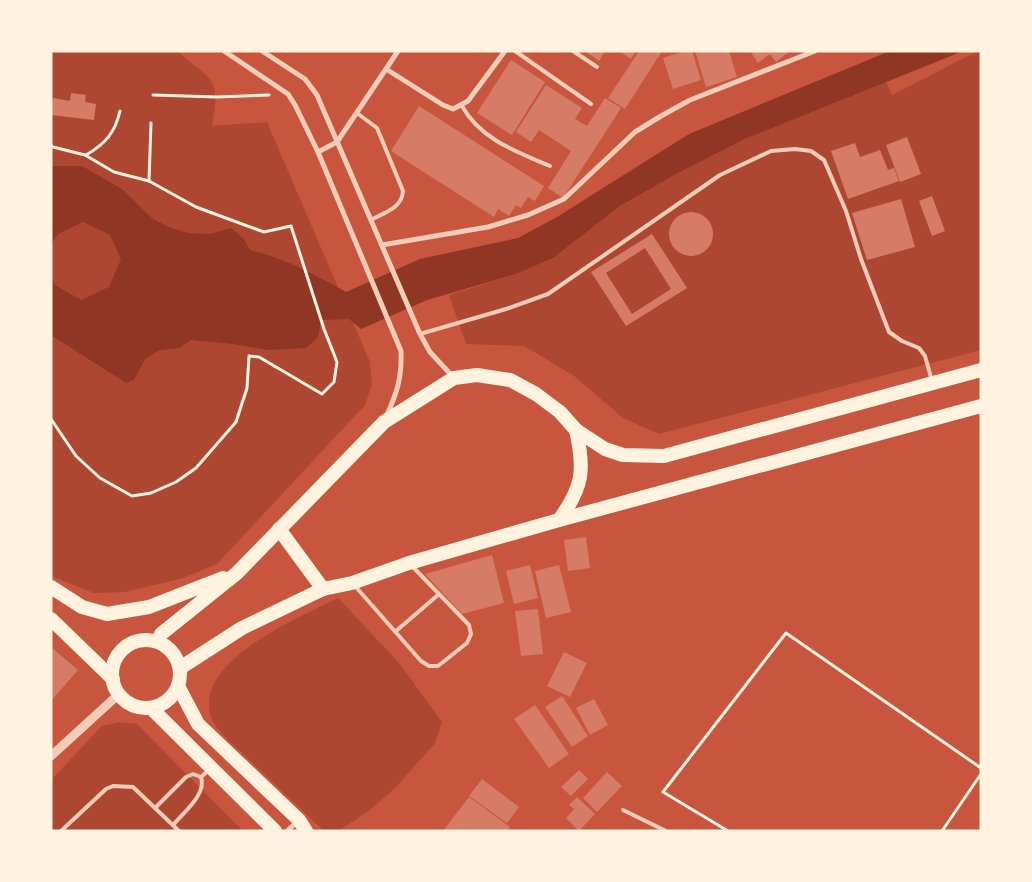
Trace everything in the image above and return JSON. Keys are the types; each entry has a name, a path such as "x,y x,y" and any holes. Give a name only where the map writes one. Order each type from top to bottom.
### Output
{"highway":[{"path":"161,634 237,573 384,422 454,378 491,376 510,380 544,400 560,412 576,430 605,449 623,455 664,456 981,370"},
{"path":"180,668 242,628 323,589 352,583 409,563 559,520 981,406"},
{"path":"559,520 575,498 580,479 582,454 576,430"},
{"path":"279,529 323,589"},
{"path":"51,587 82,607 107,614 150,607 237,573"},
{"path":"51,619 113,679"},
{"path":"151,640 170,649 180,668 178,686 165,702 151,708 135,706 119,694 113,679 113,667 118,655 127,646 138,641 151,640"},
{"path":"178,686 198,724 303,825"},
{"path":"151,708 213,766 275,831"}],"street":[{"path":"224,51 288,94 318,152 356,248 401,351 401,372 398,392 384,422"},
{"path":"262,51 305,79 317,95 420,334 430,352 454,378"},
{"path":"318,152 337,142 398,51"},
{"path":"386,69 443,105 453,109 462,106 505,51"},
{"path":"382,245 488,226 528,215 564,199 635,132 661,116 690,100 815,51"},
{"path":"51,756 119,694"},
{"path":"287,831 303,825"}],"lane":[{"path":"515,51 591,104"},
{"path":"573,51 597,67"},
{"path":"462,106 470,119 492,138 550,166"},
{"path":"357,113 377,128 403,191 402,199 398,206 371,220"},
{"path":"420,334 506,309 548,294 720,175 772,151 795,149 811,152 824,160 834,178 860,259 889,332 902,341 919,348 925,356 932,383"},
{"path":"352,583 429,666 438,666 467,643 471,634 468,626 409,563"},
{"path":"396,631 438,594"},
{"path":"202,777 213,766"},
{"path":"156,807 186,777 193,774 202,777"},
{"path":"174,824 200,791 203,782 202,777"},
{"path":"61,831 96,796 113,786 133,787 174,824 179,831"},
{"path":"622,810 666,831"}],"path":[{"path":"152,95 217,97 288,94"},
{"path":"85,155 101,146 111,135 117,124 120,111"},
{"path":"149,181 151,123"},
{"path":"51,144 53,147 85,155 114,172 149,181 196,207 264,232 291,226 300,259 337,362 334,382 322,394 259,357 249,356 247,388 236,422 196,468 176,482 152,494 132,496 100,478 76,456 51,419"},
{"path":"728,831 663,792 786,634 981,768"},
{"path":"942,831 981,774"}],"shaded area":[{"path":"51,51 177,51 211,81 215,98 212,126 267,122 370,362 372,384 365,405 217,564 183,578 125,592 94,593 51,576"},
{"path":"890,51 963,51 745,139 676,174 620,206 553,258 516,274 427,300 361,329 349,319 321,320 318,337 306,348 268,350 191,340 180,348 160,350 145,359 134,380 126,383 51,335 51,277 55,285 81,300 109,287 121,259 110,235 83,222 58,234 51,245 51,166 82,166 122,189 153,219 171,228 188,233 210,234 231,228 244,239 250,250 287,262 346,292 420,259 518,238 557,217 689,134"},
{"path":"981,51 981,350 659,434 623,418 573,375 524,346 466,344 449,295 516,274 553,258 620,206 676,174 745,139 886,82 892,95"},
{"path":"338,598 400,664 442,722 435,743 396,787 370,810 339,831 324,831 221,733 214,724 210,713 210,693 220,675 235,658 255,642 300,616"},
{"path":"119,722 137,724 243,831 51,831 51,780 102,726"}],"building":[{"path":"585,51 605,51 599,61"},
{"path":"619,51 636,51 631,59"},
{"path":"639,51 662,51 625,109 608,98"},
{"path":"684,51 692,51 701,80 673,89 663,58"},
{"path":"695,51 729,51 737,77 706,87"},
{"path":"750,51 790,51 776,62 770,54 758,63"},
{"path":"511,60 545,82 512,135 477,113"},
{"path":"546,85 582,108 575,119 587,126 605,98 621,108 563,198 548,188 571,151 539,130 531,142 516,132"},
{"path":"71,93 86,95 85,102 96,104 94,120 51,115 53,98 70,101"},
{"path":"419,106 544,186 535,201 528,197 521,208 516,205 509,216 498,209 494,217 391,151"},
{"path":"907,137 921,174 900,182 886,145"},
{"path":"855,143 860,157 880,150 888,170 894,168 899,181 848,199 831,151"},
{"path":"932,196 945,231 932,236 919,201"},
{"path":"901,199 915,247 867,260 852,213"},
{"path":"687,212 695,212 707,218 713,234 707,250 695,256 687,256 675,250 669,238 669,230 675,218"},
{"path":"652,234 687,288 626,326 591,272","holes":["645,248 671,289 632,314 606,273"]},
{"path":"586,537 590,568 568,571 564,540"},
{"path":"492,555 504,603 462,614 425,574"},
{"path":"530,565 538,598 514,604 506,571"},
{"path":"559,565 571,612 546,618 535,571"},
{"path":"538,609 543,654 521,656 515,611"},
{"path":"51,647 78,670 52,700 51,699"},
{"path":"564,652 587,663 570,697 547,686"},
{"path":"562,696 588,736 572,747 545,707"},
{"path":"594,699 608,725 590,735 576,708"},
{"path":"535,705 569,754 549,768 514,719"},
{"path":"579,770 588,779 571,796 561,787"},
{"path":"607,772 622,786 597,812 583,798"},
{"path":"482,779 519,807 507,823 469,796"},
{"path":"469,797 510,827 507,831 443,831"},
{"path":"577,797 595,814 579,831 566,818 574,809 569,805"}]}
